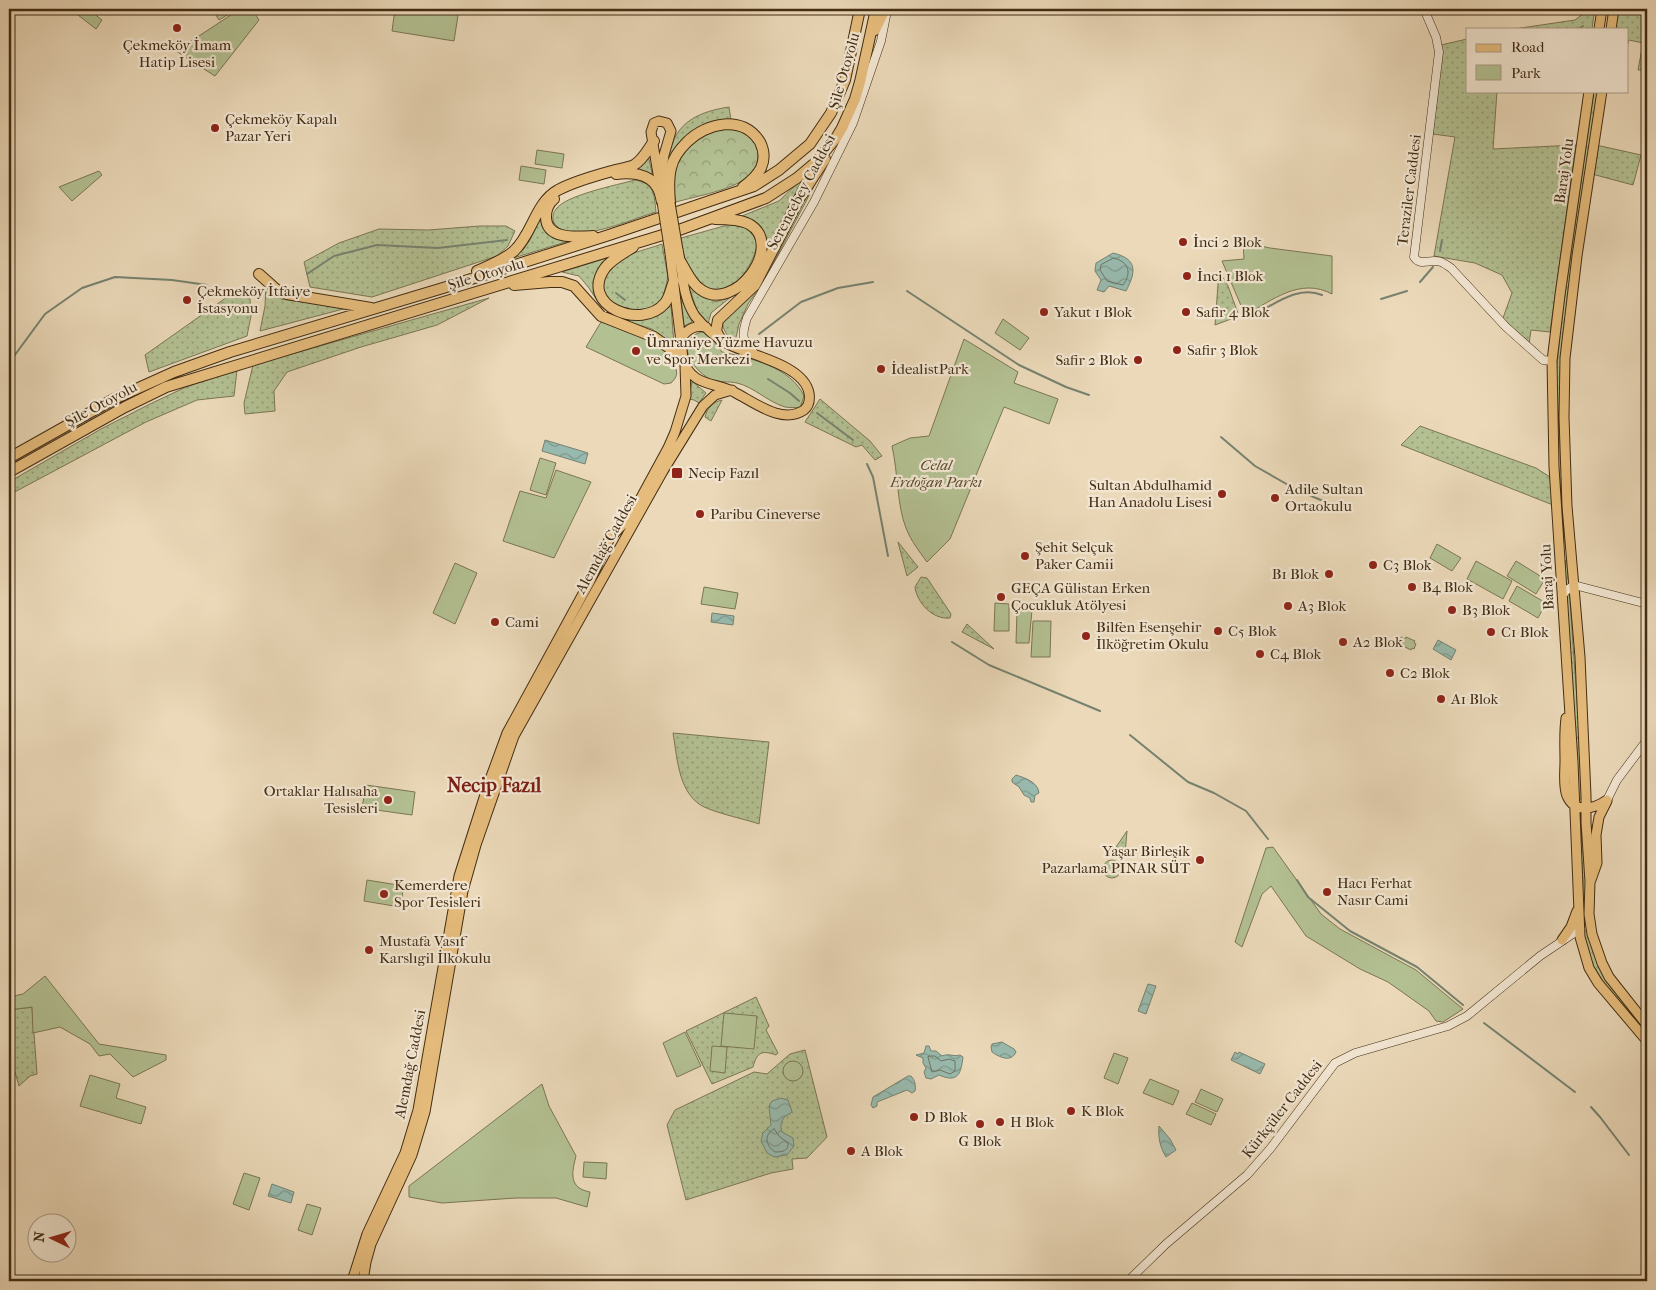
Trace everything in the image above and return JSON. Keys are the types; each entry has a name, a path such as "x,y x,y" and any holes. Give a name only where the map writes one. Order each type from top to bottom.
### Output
{"highway":[{"name":"Şile Otoyolu","path":"9,458 114,399 174,372 230,352 443,288 609,235 731,195 763,181 810,144 831,113 845,80 860,9"},
{"name":"Şile Otoyolu","path":"9,472 125,407 166,387 679,230 766,198 797,178 816,162 836,138 855,99 876,9"},
{"path":"867,47 886,9"},
{"path":"666,203 672,164 678,152 692,137 702,130 723,124 747,129 760,142 764,154 763,164 756,175 731,195"},
{"path":"721,340 716,331 718,320 755,285 799,199 836,138"},
{"path":"443,288 501,260 515,250 529,230 541,206 558,190 590,177 634,164 644,155 653,139"},
{"path":"609,235 573,237 554,232 546,221 548,207 556,198 580,186 623,173 639,175 650,179 657,186 666,203"},
{"path":"680,261 699,289 716,295 733,291 753,271 762,249 761,240 756,230 742,222 709,219"},
{"path":"642,240 612,262 603,272 600,280 600,291 606,304 623,313 648,313 666,302 674,281"},
{"path":"259,274 277,290 286,294 375,308"},
{"path":"498,286 550,282 562,282 574,286 601,316 654,337 684,362"}],"main road":[{"name":"Serencebey Caddesi","path":"753,352 745,345 743,329 814,202 854,123 878,49 886,9"},
{"name":"Teraziler Caddesi","path":"1424,9 1436,36 1439,52 1414,257 1420,262 1440,261 1451,268 1506,326 1543,360 1552,361"},
{"path":"1599,28 1602,9"},
{"path":"1611,28 1614,9"},
{"name":"Baraj Yolu","path":"1590,92 1552,361 1554,467 1573,762 1580,937 1589,968 1598,983 1647,1041"},
{"name":"Baraj Yolu","path":"1602,92 1577,256 1565,358 1564,417 1567,506 1580,657 1590,882 1589,914 1592,934 1609,977 1647,1025"},
{"path":"666,203 663,163 671,131 670,127 661,121 652,126 651,132 674,251 680,261 688,302 695,315 721,340 737,348 773,360 803,380 809,393 807,407 795,415 777,414 732,390 707,384 699,380 684,362"},
{"path":"653,139 660,141 669,138"},
{"name":"Alemdağ Caddesi","path":"352,1281 367,1234 405,1153 418,1110 431,1056 472,844 492,785 514,736 516,723 590,581 610,538 631,516 668,448 684,408 686,396 684,362 674,281 674,251"},
{"path":"681,338 692,328 706,326"},
{"name":"Alemdağ Caddesi","path":"516,723 698,413 715,395 732,390"},
{"path":"684,408 692,403 695,404 698,413"},
{"path":"1562,596 1568,588 1574,585 1647,604"},
{"path":"1596,835 1599,817 1617,780 1647,740"},
{"path":"1574,804 1586,809 1597,806 1607,800"},
{"path":"1575,827 1579,823 1586,822 1592,824 1595,829 1598,863 1590,882"},
{"path":"1562,940 1576,916 1578,903"},
{"path":"1580,928 1589,914"},
{"name":"Kürkçüler Caddesi","path":"1128,1281 1166,1244 1246,1175 1273,1144 1335,1063 1354,1054 1448,1026 1467,1016 1562,940 1580,928"},
{"name":"Alemdağ Caddesi","path":"363,1281 371,1244 412,1156 425,1112 431,1056"}],"green space":[{"path":"83,9 88,9 102,20 96,29 78,15"},
{"path":"212,9 237,9 219,20"},
{"path":"240,9 252,9 259,20 215,76 176,51"},
{"path":"395,9 459,9 454,41 392,31"},
{"path":"1618,9 1647,9 1647,70 1638,70 1643,43 1629,40 1628,43 1628,28 1615,28"},
{"path":"1584,13 1594,14 1592,28 1521,28 1575,20"},
{"path":"1466,39 1466,92 1497,92 1493,149 1576,145 1550,332 1531,330 1529,344 1503,318 1512,293 1502,275 1475,263 1434,256 1455,137 1433,134 1441,45"},
{"path":"1594,92 1598,92 1560,372 1560,443 1567,542 1563,542 1557,443 1556,373 1563,309"},
{"path":"729,107 731,120 705,124 690,134 667,171 672,144 684,126 692,119 703,114"},
{"path":"715,128 739,129 748,134 758,151 757,164 754,171 734,185 676,202 672,187 675,163 685,149"},
{"path":"1596,145 1641,155 1633,185 1592,174"},
{"path":"537,150 564,154 562,168 535,164"},
{"path":"648,155 653,177 636,168"},
{"path":"521,166 546,170 544,184 519,180"},
{"path":"823,169 764,281 748,304 739,324 735,342 726,333 722,320 743,301 797,206"},
{"path":"99,171 102,175 72,201 59,187"},
{"path":"803,178 766,252 761,230 754,222 742,216 779,201"},
{"path":"635,180 650,187 654,195 656,212 595,231 570,233 554,223 553,214 556,209 570,199 592,191"},
{"path":"542,208 543,223 546,231 569,241 507,260"},
{"path":"741,225 752,231 756,237 756,250 749,266 738,281 727,290 708,290 689,267 683,253 681,238 724,226"},
{"path":"506,226 515,231 508,246 497,256 372,297 310,287 304,262 339,243 379,229 428,230"},
{"path":"1243,242 1270,248 1332,256 1332,294 1320,289 1298,289 1276,297 1245,315 1222,261 1244,259"},
{"path":"662,244 668,277 662,301 638,312 626,311 612,303 607,297 603,283 609,268 620,259"},
{"path":"607,258 602,263 596,278 598,302 579,276 562,272"},
{"path":"1219,271 1228,286 1239,316 1215,325"},
{"path":"266,283 271,292 281,299 347,308 260,331 265,306"},
{"path":"688,284 699,294 716,302 732,296 711,313 708,324 697,310"},
{"path":"680,291 692,322 684,326"},
{"path":"240,293 250,299 251,316 247,336 149,372 145,355 227,297"},
{"path":"489,298 437,325 361,347 287,372 274,391 275,411 245,414 244,403 253,365"},
{"path":"671,306 674,345 652,329 620,319 647,317"},
{"path":"1003,319 1029,338 1020,350 995,333"},
{"path":"601,322 633,332 654,342 670,356 677,373 675,379 671,383 664,384 586,347"},
{"path":"702,332 708,334 722,352 769,365 790,378 804,396 800,408 785,407 743,385 713,380 703,375 692,362 687,348 688,341 693,336"},
{"name":"Celal Erdoğan Parkı","path":"964,339 1018,372 1014,383 1058,399 1049,424 1004,407 950,539 927,562 915,546 903,519 892,446 910,438 929,436"},
{"path":"237,370 234,396 197,400 146,422 9,495 9,482 101,429 186,387"},
{"path":"692,381 706,393 699,403 689,399"},
{"path":"820,399 870,441 882,456 875,460 862,445 856,447 805,422"},
{"path":"722,400 711,421 705,417 711,406"},
{"path":"1420,426 1536,468 1550,477 1553,505 1401,445"},
{"path":"540,458 556,463 546,495 530,490"},
{"path":"556,470 591,482 554,558 503,541 520,491 546,498"},
{"path":"898,542 918,567 907,576"},
{"path":"1437,544 1461,558 1452,571 1430,558"},
{"path":"1567,560 1584,799 1578,799 1566,602 1565,561"},
{"path":"1476,561 1512,581 1503,599 1467,579"},
{"path":"1516,561 1545,579 1536,594 1507,576"},
{"path":"455,563 477,573 455,624 433,613"},
{"path":"921,577 927,578 951,614 950,618 944,618 932,613 922,604 915,587"},
{"path":"1517,586 1546,603 1538,618 1509,601"},
{"path":"704,587 738,593 735,609 701,604"},
{"path":"995,603 1009,604 1009,631 994,631"},
{"path":"1017,610 1032,610 1029,643 1016,643"},
{"path":"1033,621 1051,621 1050,657 1031,657"},
{"path":"967,624 994,649 962,632"},
{"path":"1401,637 1415,641 1414,649 1412,648 1411,650 1399,644"},
{"path":"673,733 769,742 759,824 711,810 692,798 683,781 677,762"},
{"name":"Ortaklar Halısaha Tesisleri","path":"366,785 415,792 412,815 362,808"},
{"path":"1583,812 1586,880 1585,911 1582,911 1583,880 1578,813"},
{"path":"1127,831 1125,854 1114,850"},
{"path":"1273,847 1321,914 1340,929 1416,970 1463,1009 1443,1022 1436,1021 1429,1011 1388,982 1360,969 1306,936 1271,886 1262,894 1242,947 1235,942 1266,848"},
{"path":"1112,860 1118,863 1121,869 1118,875 1112,878 1106,875 1103,869 1106,863"},
{"name":"Kemerdere Spor Tesisleri","path":"367,880 404,886 400,907 364,901"},
{"path":"1587,930 1596,958 1606,978 1647,1030 1647,1035 1603,981 1591,962 1583,931"},
{"path":"45,976 99,1044 166,1055 166,1060 133,1077 110,1054 99,1056 90,1044 60,1027 33,1033 32,1007 9,1010 9,997 23,994"},
{"path":"756,997 769,1026 766,1030 778,1053 776,1055 764,1053 758,1055 753,1067 712,1084 686,1031"},
{"path":"32,1007 37,1074 30,1076 19,1086 9,1051 9,1010"},
{"path":"724,1013 757,1016 754,1049 721,1046"},
{"path":"685,1032 701,1066 677,1077 663,1043"},
{"path":"712,1046 727,1047 725,1073 710,1071"},
{"path":"805,1050 827,1137 807,1158 792,1159 793,1169 771,1173 686,1200 667,1125 675,1110 754,1072 767,1074 790,1054"},
{"path":"1114,1053 1128,1058 1118,1084 1104,1078"},
{"path":"793,1061 800,1064 803,1071 800,1078 793,1081 786,1078 783,1071 786,1064"},
{"path":"90,1075 120,1084 116,1098 146,1107 141,1124 80,1106"},
{"path":"1150,1079 1179,1091 1173,1105 1143,1093"},
{"path":"542,1084 549,1106 576,1156 573,1168 575,1183 583,1190 590,1192 587,1207 556,1198 516,1198 442,1203 409,1197 409,1186"},
{"path":"1201,1089 1223,1099 1217,1112 1195,1102"},
{"path":"1192,1103 1216,1114 1211,1125 1186,1114"},
{"path":"584,1162 607,1163 606,1179 583,1177"},
{"path":"244,1173 260,1178 249,1210 233,1204"},
{"path":"307,1204 321,1208 312,1235 298,1230"}],"water":[{"path":"1113,253 1127,259 1131,263 1133,267 1132,278 1126,291 1109,286 1104,292 1097,290 1101,280 1095,271 1096,263"},
{"path":"545,440 588,453 585,464 542,451"},
{"path":"712,613 734,616 733,625 711,622"},
{"path":"1438,640 1456,650 1451,660 1433,649"},
{"path":"1016,775 1030,781 1038,789 1039,793 1035,795 1034,802 1031,802 1030,798 1024,795 1019,787 1012,782"},
{"path":"1148,984 1156,986 1146,1014 1138,1011"},
{"path":"1002,1042 1014,1049 1016,1052 1014,1055 1008,1058 1001,1057 992,1052 992,1044"},
{"path":"926,1046 929,1046 931,1051 936,1051 942,1056 960,1055 963,1057 958,1075 951,1078 939,1075 931,1079 926,1078 923,1058 916,1055 924,1053"},
{"path":"1235,1052 1265,1064 1260,1074 1231,1060"},
{"path":"911,1076 913,1079 915,1091 912,1093 907,1090 877,1102 877,1106 873,1108 871,1105 873,1097"},
{"path":"781,1098 788,1100 792,1111 783,1120 781,1125 782,1132 793,1138 794,1146 787,1155 774,1157 767,1153 761,1141 763,1133 771,1125 769,1106 772,1101"},
{"path":"1159,1126 1176,1150 1166,1157 1160,1142"},
{"path":"272,1184 294,1192 291,1203 268,1196"}],"waterway":[{"path":"307,274 334,256 377,245 438,248 507,240"},
{"path":"1440,251 1442,240"},
{"path":"1420,282 1433,267"},
{"path":"9,363 45,314 82,288 115,277 172,280 207,285"},
{"path":"759,334 801,302 838,288 873,282"},
{"path":"907,291 1019,365 1066,387 1089,395"},
{"path":"1381,299 1407,291"},
{"path":"1255,314 1296,294 1305,292 1322,295"},
{"path":"616,293 625,300"},
{"path":"768,379 799,401"},
{"path":"817,413 853,440"},
{"path":"1221,437 1255,466 1297,490 1335,506"},
{"path":"867,464 873,477 888,556"},
{"path":"952,642 989,665 1100,711"},
{"path":"1130,735 1188,782 1214,793 1246,811 1268,839"},
{"path":"1297,880 1308,897 1350,931 1417,967 1463,1005"},
{"path":"1484,1023 1575,1092"},
{"path":"1591,1107 1629,1155"}],"place":[{"name":"Çekmeköy İmam Hatip Lisesi","path":"177,28"},
{"name":"Çekmeköy Kapalı Pazar Yeri","path":"215,128"},
{"name":"İnci 2 Blok","path":"1183,242"},
{"name":"İnci 1 Blok","path":"1187,276"},
{"name":"Çekmeköy İtfaiye İstasyonu","path":"187,300"},
{"name":"Yakut 1 Blok","path":"1044,312"},
{"name":"Safir 4 Blok","path":"1186,312"},
{"name":"Safir 3 Blok","path":"1177,350"},
{"name":"Ümraniye Yüzme Havuzu ve Spor Merkezi","path":"636,351"},
{"name":"Safir 2 Blok","path":"1138,360"},
{"name":"İdealistPark","path":"881,369"},
{"name":"Necip Fazıl","path":"677,473"},
{"name":"Sultan Abdulhamid Han Anadolu Lisesi","path":"1222,494"},
{"name":"Adile Sultan Ortaokulu","path":"1275,498"},
{"name":"Paribu Cineverse","path":"700,514"},
{"name":"Şehit Selçuk Paker Camii","path":"1025,556"},
{"name":"C3 Blok","path":"1373,565"},
{"name":"B1 Blok","path":"1329,574"},
{"name":"B4 Blok","path":"1412,587"},
{"name":"GEÇA Gülistan Erken Çocukluk Atölyesi","path":"1001,597"},
{"name":"A3 Blok","path":"1288,606"},
{"name":"B3 Blok","path":"1452,610"},
{"name":"Cami","path":"495,622"},
{"name":"C5 Blok","path":"1218,631"},
{"name":"C1 Blok","path":"1491,632"},
{"name":"Bilfen Esenşehir İlköğretim Okulu","path":"1086,636"},
{"name":"A2 Blok","path":"1343,642"},
{"name":"C4 Blok","path":"1260,654"},
{"name":"C2 Blok","path":"1390,673"},
{"name":"A1 Blok","path":"1441,699"},
{"name":"Ortaklar Halısaha Tesisleri","path":"388,800"},
{"name":"Yaşar Birleşik Pazarlama PINAR SÜT","path":"1200,860"},
{"name":"Hacı Ferhat Nasır Cami","path":"1327,892"},
{"name":"Kemerdere Spor Tesisleri","path":"384,894"},
{"name":"Mustafa Vasıf Karslıgil İlkokulu","path":"369,950"},
{"name":"K Blok","path":"1071,1111"},
{"name":"D Blok","path":"914,1117"},
{"name":"H Blok","path":"1000,1122"},
{"name":"G Blok","path":"980,1124"},
{"name":"A Blok","path":"851,1151"}],"district":[{"name":"Necip Fazıl","path":"494,785"}]}
